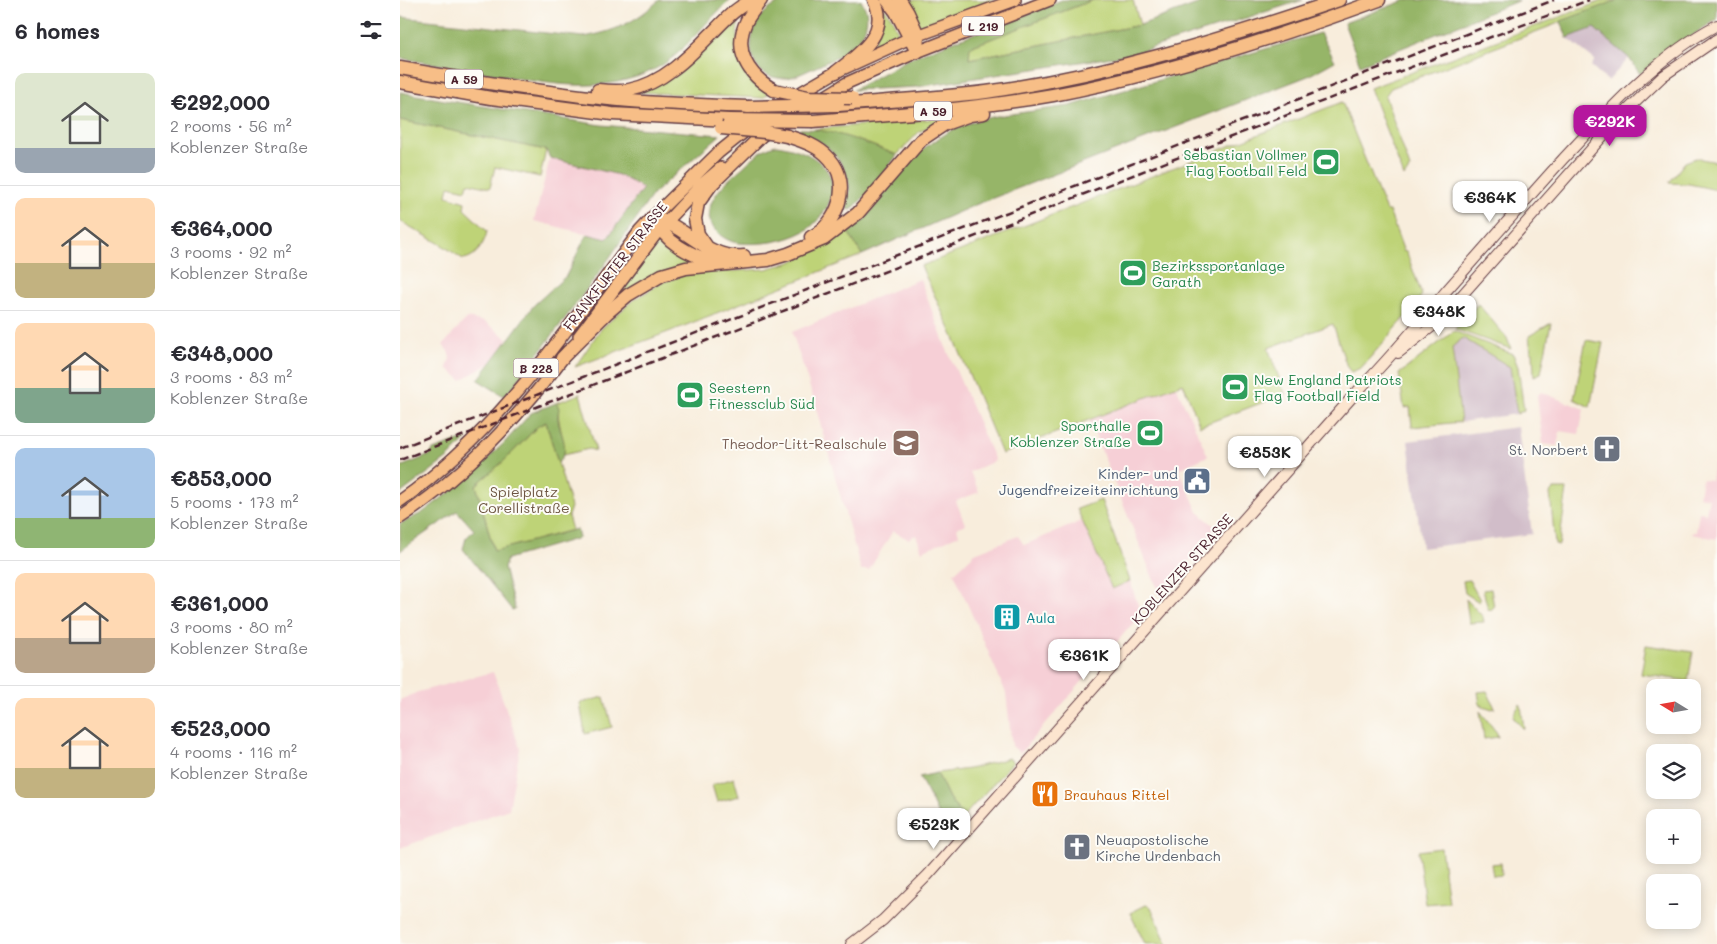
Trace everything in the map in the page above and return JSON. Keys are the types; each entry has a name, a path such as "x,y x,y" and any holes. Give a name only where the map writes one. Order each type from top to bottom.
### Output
{"highway":[{"path":"528,89 541,83 610,91 629,90 648,85 671,71 699,47 726,18 745,3 753,0"},
{"path":"760,0 746,21 742,40 744,60 753,74 774,90 808,97 852,98 873,96 882,102"},
{"path":"836,72 861,53 874,36 878,22 874,0"},
{"path":"887,0 913,37"},
{"path":"900,0 908,13 917,52"},
{"name":"A 59","path":"400,68 528,89 653,103 748,107 882,102 986,92 1112,68 1252,30 1339,0"},
{"name":"A 59","path":"400,82 491,98 612,114 661,118 672,124 813,121 934,112 985,106 1124,79 1214,55 1345,13 1378,0"},
{"path":"562,358 628,295 662,275 686,268 768,260 824,239 858,213 921,140 945,124 970,116 1045,104 1053,94"},
{"path":"653,217 663,225 708,249 719,254 740,257 766,254 798,243 820,233 829,224 837,210 841,194 840,182 832,161 816,147 787,136 725,124"},
{"path":"708,249 698,234 695,219 698,203 711,185 762,135"},
{"path":"663,225 676,245 695,256 720,264"}],"main road":[{"name":"FRANKFURTER STRASSE","path":"400,501 436,473 479,434 534,372 640,231 718,153 774,108 836,72 913,37 1015,0"},
{"name":"FRANKFURTER STRASSE","path":"400,518 428,500 488,446 562,358 663,225 708,179 736,154 762,135 847,83 917,52 1050,0"},
{"name":"KOBLENZER STRASSE","path":"852,944 884,920 928,875 1354,395 1387,361 1523,204 1609,109 1655,67 1717,25"},
{"name":"KOBLENZER STRASSE","path":"1387,361 1434,325 1618,119 1663,76 1717,39"}],"shaded area":[{"path":"1594,28 1629,58 1608,81 1591,66 1595,60 1567,38"},
{"path":"550,158 619,175 643,188 607,239 534,221"},
{"name":"Theodor-Litt-Realschule","path":"920,279 945,345 995,461 970,472 979,492 956,501 965,524 957,528 959,535 922,551 916,535 908,539 893,531 869,570 861,570 812,394 792,332"},
{"path":"467,318 485,322 508,339 489,364 461,380 447,368 450,358 448,351 443,345"},
{"path":"1463,338 1511,367 1517,414 1461,422 1451,347"},
{"path":"1176,386 1208,456 1179,469 1198,512 1218,529 1166,587 1161,589 1155,583 1089,420"},
{"path":"1541,392 1584,409 1579,434 1560,431 1557,446 1543,444 1537,396"},
{"path":"1518,427 1532,534 1422,548 1408,441"},
{"path":"1714,464 1717,465 1717,539 1692,534 1696,532 1699,512 1706,513 1709,498 1699,496 1702,479 1711,480"},
{"path":"1082,521 1112,589 1130,581 1141,614 1020,753 1012,746 1006,693 954,573 975,553 1018,536 1024,545"},
{"path":"493,672 520,748 509,809 400,848 400,700 418,692"}],"green space":[{"path":"659,0 731,0 666,63 636,77 616,82 597,85 558,84 400,58 400,17 583,37 624,25 642,14"},
{"path":"758,0 741,17 737,34 740,58 745,71 770,92 763,98 634,92"},
{"path":"784,0 861,0 867,15 863,33 849,51 804,73 783,78 768,75 760,70 755,63 751,46 752,36 762,15"},
{"path":"878,0 892,18 900,37 863,53 875,40"},
{"path":"905,0 995,0 919,29"},
{"path":"1062,0 1093,0 970,47 969,59 1140,25 1208,0 1303,0 1132,54 917,87 853,90 912,57"},
{"path":"1093,0 1133,0 1140,25 969,59 969,47"},
{"path":"1406,0 1520,0 1360,65 1344,23"},
{"path":"1605,0 1618,0 1391,88 1385,96 1410,168 1404,177 1370,88"},
{"path":"1618,0 1717,0 1717,20 1640,74 1629,58 1594,28 1567,38 1561,21"},
{"path":"1320,33 1335,61 1308,76 975,205 862,255 848,232 864,220 904,167 927,146 952,130 975,121 997,116 1070,106"},
{"path":"400,92 601,125 720,135 653,194 597,276 514,386 504,396 478,380 534,305 566,276 587,234 607,239 643,188 619,175 550,158 546,150 400,120"},
{"name":"Bezirkssportanlage Garath","path":"1342,102 1386,211 1389,211 1404,252 1406,251 1422,295 1361,368 1351,372 1347,367 1333,324 1268,348 1285,394 1200,426 1183,383 1002,454 955,340 921,266"},
{"path":"945,118 919,132 897,155 863,142 815,129"},
{"path":"400,120 546,150 540,177 495,167 490,188 468,183 466,190 449,186 447,196 465,202 464,209 487,231 482,245 472,256 463,259 400,221"},
{"path":"800,129 812,129 837,134 897,155 873,188 851,210 845,208 849,185 840,161 822,143 800,135"},
{"path":"776,145 801,151 822,164 829,173 832,184 832,196 826,209 808,229 789,238 755,244 727,240 711,224 710,206 714,198 727,181 754,157 766,148"},
{"path":"1696,158 1717,162 1717,190 1689,184 1669,183 1685,162"},
{"path":"848,231 862,255 575,367 600,330 632,301 663,282 687,274 766,269 791,262"},
{"path":"660,236 704,262 604,307"},
{"path":"1478,304 1507,338 1511,349 1455,329"},
{"path":"1551,323 1541,373 1534,376 1533,352 1531,352 1529,336"},
{"path":"1454,331 1513,354 1518,367 1524,410 1517,414 1510,367 1463,338 1452,347 1461,422 1412,427 1410,407 1404,408 1399,374"},
{"path":"1586,340 1603,343 1590,407 1574,399"},
{"path":"580,394 596,451 589,449 563,455 563,443 556,403"},
{"path":"556,403 559,408 558,419 565,448 564,454 558,463 546,422 538,426 506,459 476,485 494,551 577,529 579,538 507,559 504,568 515,609 512,610 463,549 466,538 474,530 457,511 400,551 400,524 422,513 463,482 504,443 531,413"},
{"name":"Spielplatz Corellistraße","path":"546,422 571,507 568,516 572,530 494,552 476,485 506,459 538,426"},
{"path":"467,438 449,457 400,494 400,467 430,455 433,450"},
{"path":"1554,489 1567,489 1559,545 1555,544 1550,493"},
{"path":"1101,500 1130,581 1112,589 1077,509"},
{"path":"1469,580 1480,600 1479,602 1465,593 1463,581"},
{"path":"1491,589 1494,607 1491,610 1488,609 1483,590"},
{"path":"1466,599 1483,617 1484,622 1469,623"},
{"path":"1646,645 1693,652 1688,679 1641,674"},
{"path":"1487,691 1495,708 1492,709 1480,705 1478,692"},
{"path":"604,697 612,727 585,734 580,703"},
{"path":"1521,705 1524,729 1513,716"},
{"path":"1480,711 1497,733 1498,737 1484,739"},
{"path":"1009,758 1013,762 963,817 949,798 937,773 969,769"},
{"path":"937,773 949,798 963,817 951,831 944,828 919,777"},
{"path":"734,778 739,796 717,802 712,785"},
{"path":"1441,848 1448,902 1425,904 1418,851"},
{"path":"1501,863 1502,875 1493,876 1491,864"},
{"path":"1146,905 1151,907 1167,944 1145,944 1130,913"}],"railway":[{"path":"400,448 1554,0"},
{"path":"400,460 1398,72 1589,0"}],"place":[{"name":"Sebastian Vollmer Flag Football Feld","path":"1326,162"},
{"name":"Bezirkssportanlage Garath","path":"1133,273"},
{"name":"New England Patriots Flag Football Field","path":"1235,387"},
{"name":"Seestern Fitnessclub Süd","path":"690,395"},
{"name":"Sporthalle Koblenzer Straße","path":"1150,433"},
{"name":"Theodor-Litt-Realschule","path":"906,443"},
{"name":"St. Norbert","path":"1607,449"},
{"name":"Kinder- und Jugendfreizeiteinrichtung","path":"1197,481"},
{"name":"Aula","path":"1007,617"},
{"name":"Brauhaus Rittel","path":"1045,794"},
{"name":"Neuapostolische Kirche Urdenbach","path":"1077,847"}]}
